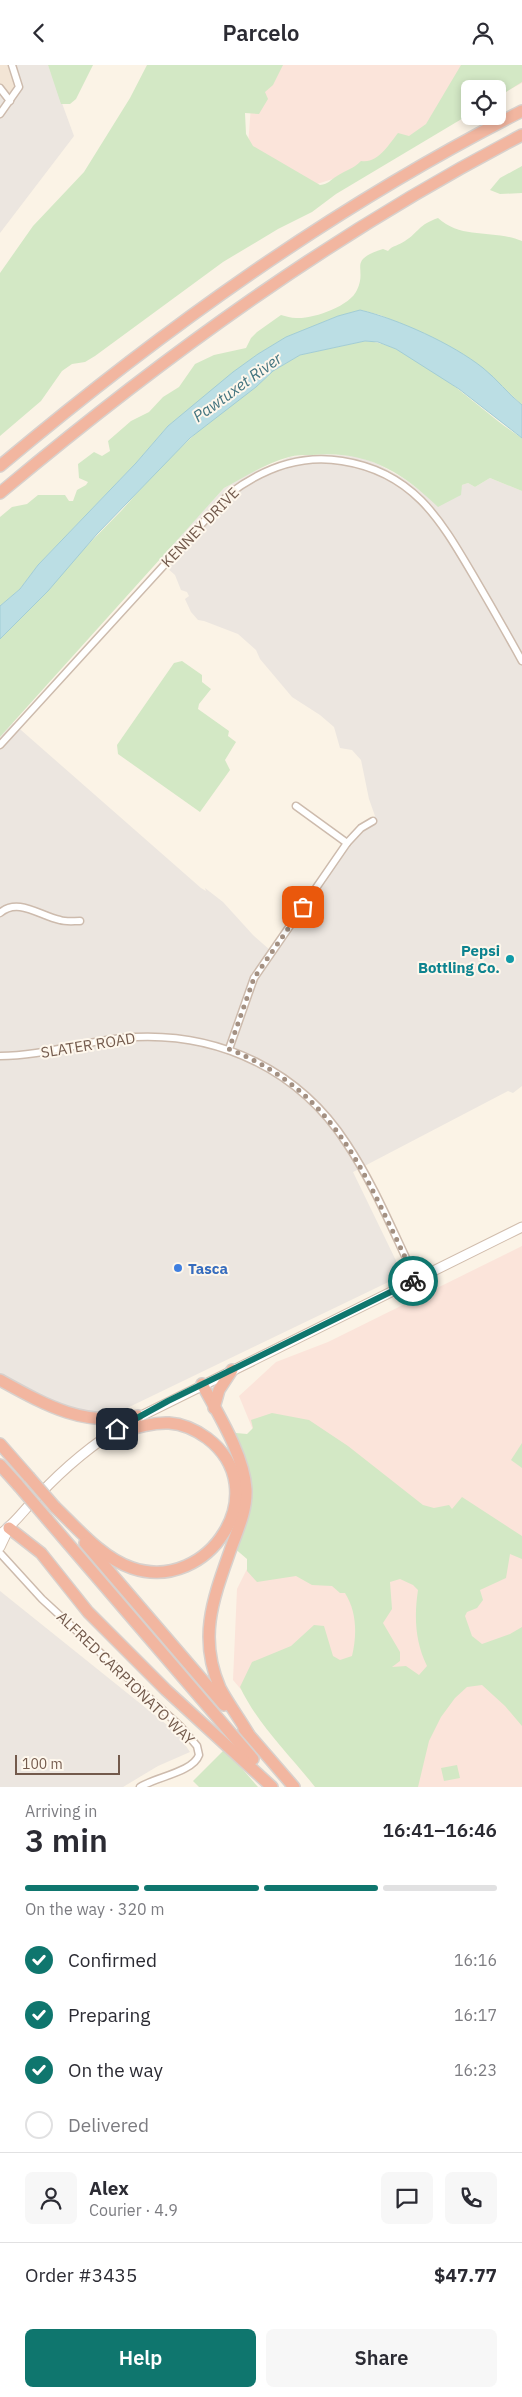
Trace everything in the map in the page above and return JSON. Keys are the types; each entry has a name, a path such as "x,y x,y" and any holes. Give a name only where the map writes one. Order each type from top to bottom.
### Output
{"highway":[{"path":"0,466 151,344 275,256 406,175 522,111"},
{"path":"0,493 114,399 251,298 400,202 522,135"},
{"path":"0,457 31,440"},
{"path":"214,1408 219,1390 232,1370"},
{"path":"0,1380 37,1400 74,1416 105,1420 138,1416"},
{"path":"202,1384 240,1462 246,1490 240,1523 212,1605 209,1648 215,1676 248,1733"},
{"path":"54,1507 110,1556 138,1570 154,1571 179,1568 201,1557 219,1541 231,1521 235,1491 230,1466 217,1446 190,1428 167,1423 151,1424 106,1436"},
{"path":"0,1444 294,1787"},
{"path":"0,1465 277,1787"},
{"path":"5,1531 41,1553 82,1605 159,1683 272,1787"}],"main road":[{"path":"0,1547 5,1531 48,1486 106,1436 138,1416 522,1227"}],"street":[{"path":"0,114 19,87 12,65"},
{"path":"0,89 10,101"},
{"name":"KENNEY DRIVE","path":"0,745 229,494 270,470 303,461 329,459 370,467 401,483 415,493 433,512 451,537 522,661"},
{"path":"296,807 347,843"},
{"path":"229,1049 254,978 347,843 361,828 373,821"},
{"path":"0,913 9,908 22,906 60,921 80,921"},
{"name":"SLATER ROAD","path":"0,1056 42,1053 95,1041 150,1036 189,1039 229,1049 257,1062 288,1080 309,1098 339,1132 362,1170 416,1279"},
{"name":"ALFRED CARPIONATO WAY","path":"0,1553 42,1599 176,1722 197,1746 199,1755 193,1766 154,1779 140,1787"}],"shaded area":[{"path":"0,65 12,65 18,84 11,99 0,89"},
{"path":"12,65 48,65 74,136 0,233 0,89 9,99 18,88"},
{"path":"254,65 522,65 522,83 506,92 506,80 461,80 461,117 367,168 314,185 248,146"},
{"path":"324,454 356,456 376,463 403,478 421,491 461,488 462,485 468,483 475,487 490,478 522,491 522,1086 513,1093 508,1091 353,1172 403,1275 125,1409 107,1414 95,1414 65,1407 0,1374 0,737 13,723 201,888 206,891 205,888 223,902 253,935 270,950 355,829 375,816 369,799 361,760 352,750 340,748 334,727 320,715 292,697 260,659 256,650 238,634 198,620 191,612 185,599 189,596 187,592 181,590 175,575 158,560 224,488 252,472 290,457"},
{"path":"522,1246 522,1787 323,1787 233,1680 237,1589 262,1539 272,1476 239,1396 276,1362 328,1342"},
{"path":"0,1591 177,1733 190,1752 158,1766 123,1787 0,1787"}],"green space":[{"path":"48,65 93,65 76,99 70,104 61,104"},
{"path":"147,65 283,65 273,85 265,92 268,99 259,114 245,113 246,134 253,146 320,185 327,183 361,161 367,161 378,156 398,133 409,136 426,124 461,65 522,65 522,82 506,92 506,80 461,80 461,119 336,194 312,212 278,229 223,262 95,356 85,362 72,364 62,371 41,401 0,436 0,273 33,226 84,172 130,98"},
{"path":"522,166 522,193 500,194 490,190 500,178"},
{"path":"438,218 447,225 467,232 500,235 522,241 522,405 483,368 413,329 380,315 361,310 338,316 287,337 258,354 168,426 136,463 38,565 20,589 0,606 0,517 12,507 27,504 38,495 65,495 69,501 73,501 77,490 88,482 79,478 78,464 94,452 102,456 110,451 108,441 131,421 149,412 163,397 179,387 195,364 214,355 246,348 251,338 257,332 281,315 304,318 321,314 339,306 353,296 357,290 361,276 360,265 365,257 383,249 388,251 410,238 426,223"},
{"path":"365,341 385,345 426,366 522,438 522,491 490,478 475,487 468,483 462,485 461,495 438,507 396,473 366,460 349,456 331,454 292,456 264,467 224,488 0,737 0,639 48,591 67,566 122,510 160,467 209,421 256,387 273,371 300,355"},
{"path":"182,661 202,675 202,682 211,689 199,704 198,709 229,731 228,736 236,742 225,760 230,770 200,812 118,754 117,745 174,663"},
{"path":"272,1413 309,1420 348,1446 423,1505 434,1508 449,1505 452,1509 462,1497 522,1536 522,1559 510,1554 506,1578 480,1590 483,1600 477,1608 467,1612 465,1616 472,1636 482,1644 510,1634 522,1627 522,1726 505,1706 482,1685 467,1687 455,1698 441,1717 429,1741 418,1787 315,1787 265,1727 240,1687 252,1662 291,1646 314,1625 324,1626 333,1656 340,1660 352,1656 355,1640 354,1616 345,1593 340,1593 332,1586 312,1585 296,1576 257,1582 247,1571 247,1559 233,1547 245,1502 232,1440 236,1433 247,1434 253,1428 251,1420","holes":["400,1579 413,1585 418,1590 416,1629 427,1666 419,1675 406,1666 392,1667 400,1661 400,1652 383,1623 392,1609 390,1582"]},
{"path":"522,1443 522,1468 511,1460"},
{"path":"225,1749 258,1787 199,1787 193,1781"},
{"path":"457,1765 460,1778 444,1781 441,1768"}],"water":[{"name":"Pawtuxet River","path":"360,310 391,319 441,341 483,368 522,405 522,438 459,389 396,349 378,342 365,341 300,355 273,371 256,387 190,438 97,534 48,591 0,639 0,606 20,589 38,565 136,463 168,426 233,372 286,337 338,316"}],"way so far":[{"path":"303,907 254,978 244,1000 229,1049 273,1070 288,1080 309,1098 339,1132 356,1158 376,1198 416,1279 413,1281"}],"place":[{"name":"Pepsi Bottling Co.","path":"510,959"},
{"name":"Tasca","path":"178,1268"}],"route":[{"path":"117,1429 168,1401 413,1281"}]}
